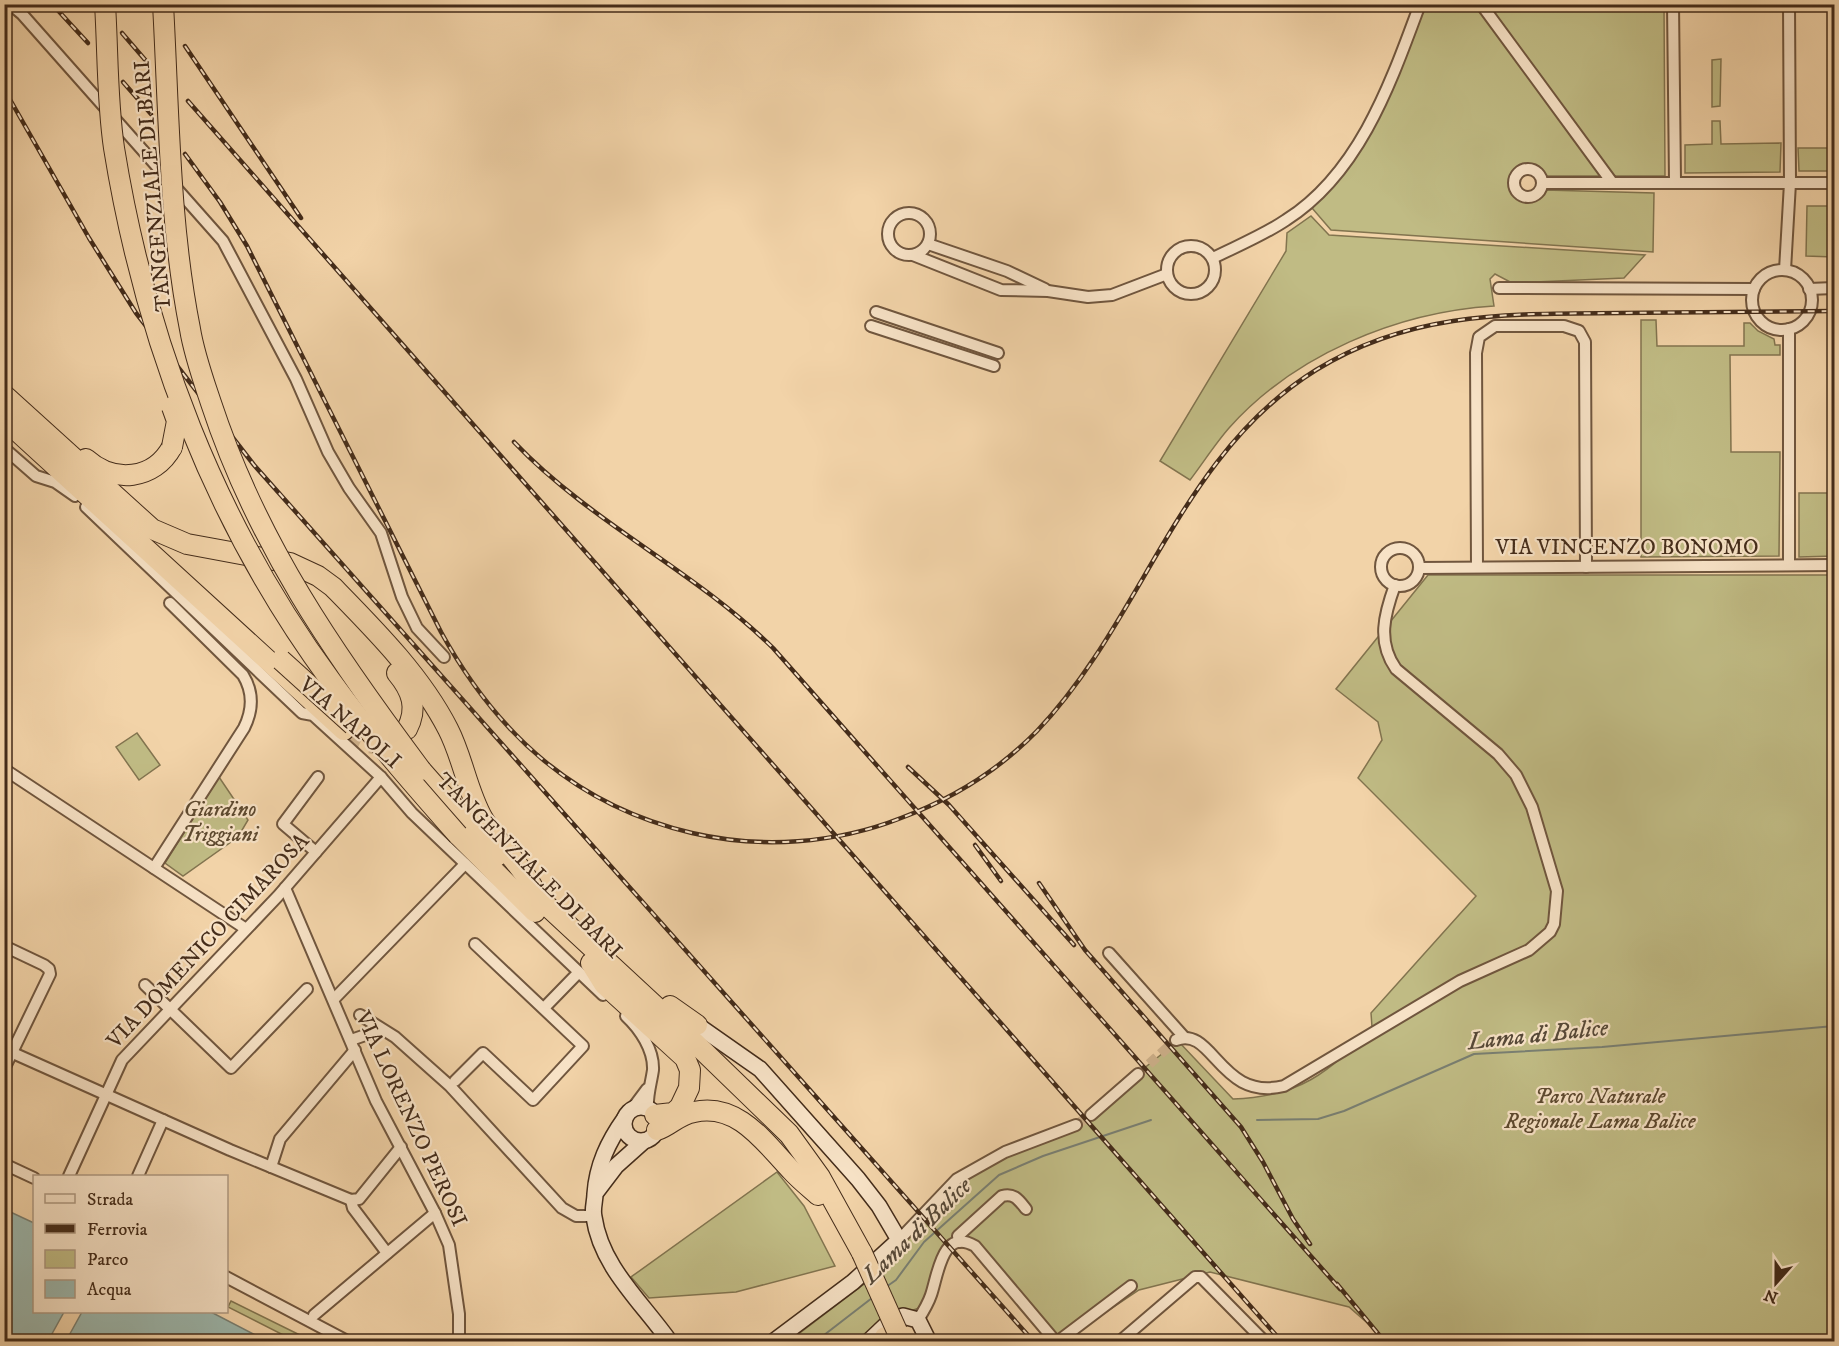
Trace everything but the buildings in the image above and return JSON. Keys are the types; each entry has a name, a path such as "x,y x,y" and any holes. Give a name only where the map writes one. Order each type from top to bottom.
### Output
{"highway":[{"name":"TANGENZIALE DI BARI","path":"105,4 114,146 137,266 161,350 189,428 223,503 274,595 331,681 410,780 458,835 585,968 765,1125 783,1145 831,1213 888,1338"},
{"name":"TANGENZIALE DI BARI","path":"163,4 178,259 190,331 225,446 244,493 267,540 318,628 422,770 484,843 538,898 772,1116 807,1156 862,1253 888,1338"},
{"path":"4,383 100,469 121,475 141,474 165,460 172,447 177,421 158,367 161,350"},
{"path":"4,395 153,529 187,544 290,563 318,576 333,587 410,672 438,709 450,732 483,819 530,880 538,898"},
{"path":"4,407 347,719 458,835"},
{"path":"4,419 344,730"},
{"path":"244,493 282,552 407,686 413,700 413,713 407,729"},
{"path":"581,938 623,966 662,1000 698,1025"},
{"path":"585,968 685,1058 690,1070 689,1088 681,1107 673,1113 644,1120"},
{"path":"644,1120 694,1111 721,1113 736,1119 762,1136 792,1171 819,1195"}],"street":[{"path":"10,4 22,14 223,241 296,379 328,452 349,488 381,533 402,597 417,628 444,657"},
{"path":"1213,258 1286,221 1307,205 1340,171 1364,136 1420,4"},
{"path":"1481,4 1611,181"},
{"path":"1673,4 1676,181"},
{"path":"1785,270 1790,183 1789,4"},
{"path":"1542,183 1611,181 1834,183"},
{"path":"913,255 928,244 930,233 924,220 908,213 897,217 889,231 892,245 901,253 913,255 1001,290 1048,291 1088,297 1112,295 1167,273"},
{"path":"928,244 1007,271 1048,291"},
{"path":"1184,247 1203,249 1213,258 1214,280 1204,291 1196,294 1181,292 1174,288 1167,273 1173,255 1184,247"},
{"path":"1785,270 1800,276 1809,289 1811,306 1808,314 1803,321 1789,329 1779,330 1762,322 1753,307 1754,289 1766,274 1785,270"},
{"path":"1499,288 1754,289"},
{"path":"1809,289 1834,288"},
{"path":"876,312 999,353"},
{"path":"872,326 994,366"},
{"path":"1477,567 1477,345 1479,337 1488,329 1527,326 1572,327 1579,331 1585,342 1586,567"},
{"path":"1789,329 1789,566"},
{"name":"VIA NAPOLI","path":"4,448 36,476 55,482 69,491 302,713 313,715 381,777 412,813 465,864 585,968 632,1021 644,1037 651,1053 653,1070 644,1120"},
{"path":"1405,548 1416,555 1419,568 1411,582 1395,585 1381,572 1383,558 1386,553 1405,548"},
{"name":"VIA VINCENZO BONOMO","path":"1419,568 1834,565"},
{"path":"1109,953 1180,1038 1198,1040 1235,1079 1247,1086 1269,1090 1284,1086 1451,986 1529,950 1550,932 1554,924 1557,891 1532,807 1516,775 1498,754 1396,669 1387,656 1382,639 1388,604 1395,585"},
{"path":"154,867 244,728 251,709 249,684 243,675 170,603"},
{"path":"5,772 246,929"},
{"path":"316,852 283,824 318,777"},
{"name":"VIA DOMENICO CIMAROSA","path":"69,1175 122,1060 285,888 381,777"},
{"path":"334,999 465,864"},
{"name":"VIA LORENZO PEROSI","path":"285,888 376,1101 435,1213 449,1245 459,1314 459,1341"},
{"path":"455,1080 483,1053 533,1100 584,1046 475,944"},
{"path":"4,946 44,965 49,969 50,974 9,1051 4,1070"},
{"path":"544,1008 585,968"},
{"path":"145,985 231,1068 307,989"},
{"path":"360,1016 395,1037 450,1086 562,1208 576,1216 593,1216"},
{"path":"698,1025 760,1070 858,1179 879,1206 899,1240"},
{"path":"271,1167 280,1139 353,1045 380,1030"},
{"path":"9,1051 351,1200 359,1199 401,1147"},
{"path":"1091,1115 1138,1074"},
{"path":"596,1194 644,1120 649,1086"},
{"path":"138,1175 163,1120"},
{"path":"644,1120 612,1137 600,1162 593,1216 603,1248 613,1267 670,1341"},
{"path":"773,1341 853,1282 899,1240 957,1179 1005,1152 1076,1125"},
{"path":"4,1164 33,1178"},
{"path":"959,1242 958,1236 1002,1196 1010,1194 1017,1197 1026,1209"},
{"path":"351,1200 353,1208 387,1253"},
{"path":"314,1315 435,1213"},
{"path":"918,1320 931,1296 941,1258 952,1244 959,1242 975,1246 1057,1341 1131,1286"},
{"path":"1119,1341 1195,1277 1201,1277 1265,1341"},
{"path":"228,1278 349,1341"},
{"path":"888,1338 888,1323 903,1316 918,1320 930,1341"},
{"path":"654,1320 682,1341"}],"green space":[{"path":"1426,5 1476,5 1601,174 1600,176 1544,176 1536,169 1523,166 1510,175 1512,193 1521,201 1535,201 1545,190 1654,193 1653,252 1331,230 1312,208 1378,120"},
{"path":"1485,5 1664,5 1665,176 1612,176"},
{"path":"1721,59 1720,106 1712,107 1712,60"},
{"path":"1712,121 1720,121 1721,144 1781,143 1780,172 1685,173 1685,145 1712,144"},
{"path":"1798,148 1834,148 1834,171 1799,171"},
{"path":"1807,206 1834,206 1834,257 1806,256"},
{"path":"1311,216 1329,235 1645,255 1624,278 1512,283 1495,274 1490,279 1494,306 1421,317 1350,342 1284,379 1255,402 1224,434 1190,480 1160,461 1286,251 1287,233"},
{"path":"1641,320 1656,320 1657,346 1744,346 1744,323 1750,323 1758,331 1774,339 1775,345 1780,345 1780,355 1730,355 1731,452 1780,452 1779,556 1641,557"},
{"path":"1799,493 1834,493 1834,556 1799,557"},
{"name":"Parco Naturale Regionale Lama Balice","path":"1428,575 1834,575 1834,1341 1388,1341 1349,1307 1210,1272 1139,1290 1063,1341 1056,1341 978,1253 961,1244 944,1261 930,1304 908,1312 858,1341 788,1342 876,1275 950,1189 1045,1135 1084,1124 1094,1117 1122,1086 1178,1041 1233,1099 1277,1093 1311,1080 1341,1057 1372,1027 1371,1013 1476,896 1358,778 1382,740 1378,722 1336,689"},
{"path":"137,733 160,765 139,780 116,747"},
{"name":"Giardino Triggiani","path":"219,777 248,820 238,837 183,876 165,863"},
{"path":"777,1172 804,1206 835,1266 736,1292 649,1298 631,1277"},
{"path":"231,1301 312,1341 295,1341 228,1307"}],"water":[{"path":"4,1209 33,1223 33,1313 63,1313 48,1341 5,1341"},
{"path":"81,1313 213,1313 267,1341 66,1341"}],"waterway":[{"name":"Lama di Balice","path":"1257,1120 1318,1119 1344,1111 1474,1054 1602,1047 1834,1026"},
{"name":"Lama di Balice","path":"886,1287 896,1280 924,1242 999,1175 1043,1156 1151,1120"},
{"name":"Lama di Balice","path":"815,1342 872,1298"}],"tunnel":[{"path":"344,730 366,742 391,743"},
{"path":"1138,1074 1176,1040"},
{"path":"1076,1125 1091,1115"}],"railway":[{"path":"52,4 88,43"},
{"path":"122,33 147,62"},
{"path":"185,46 301,218"},
{"path":"123,82 151,114"},
{"path":"4,89 89,238 136,313 254,465 1034,1342"},
{"path":"188,101 1282,1342"},
{"path":"185,154 220,202 247,246 441,632 463,669 488,703 514,733 544,761 576,784 612,805 650,821 692,833 744,841 798,841 850,834 876,827 938,802 991,771 1037,731 1074,687 1106,640 1195,492 1230,447 1269,405 1316,370 1352,350 1389,336 1464,319 1581,313 1834,311"},
{"path":"514,442 576,497 710,594 773,648 1340,1289"},
{"path":"908,767 949,805 1074,945"},
{"path":"975,845 1001,881"},
{"path":"1039,883 1085,950 1241,1127 1263,1162 1293,1219 1310,1244"},
{"path":"1337,1284 1385,1342"}]}
